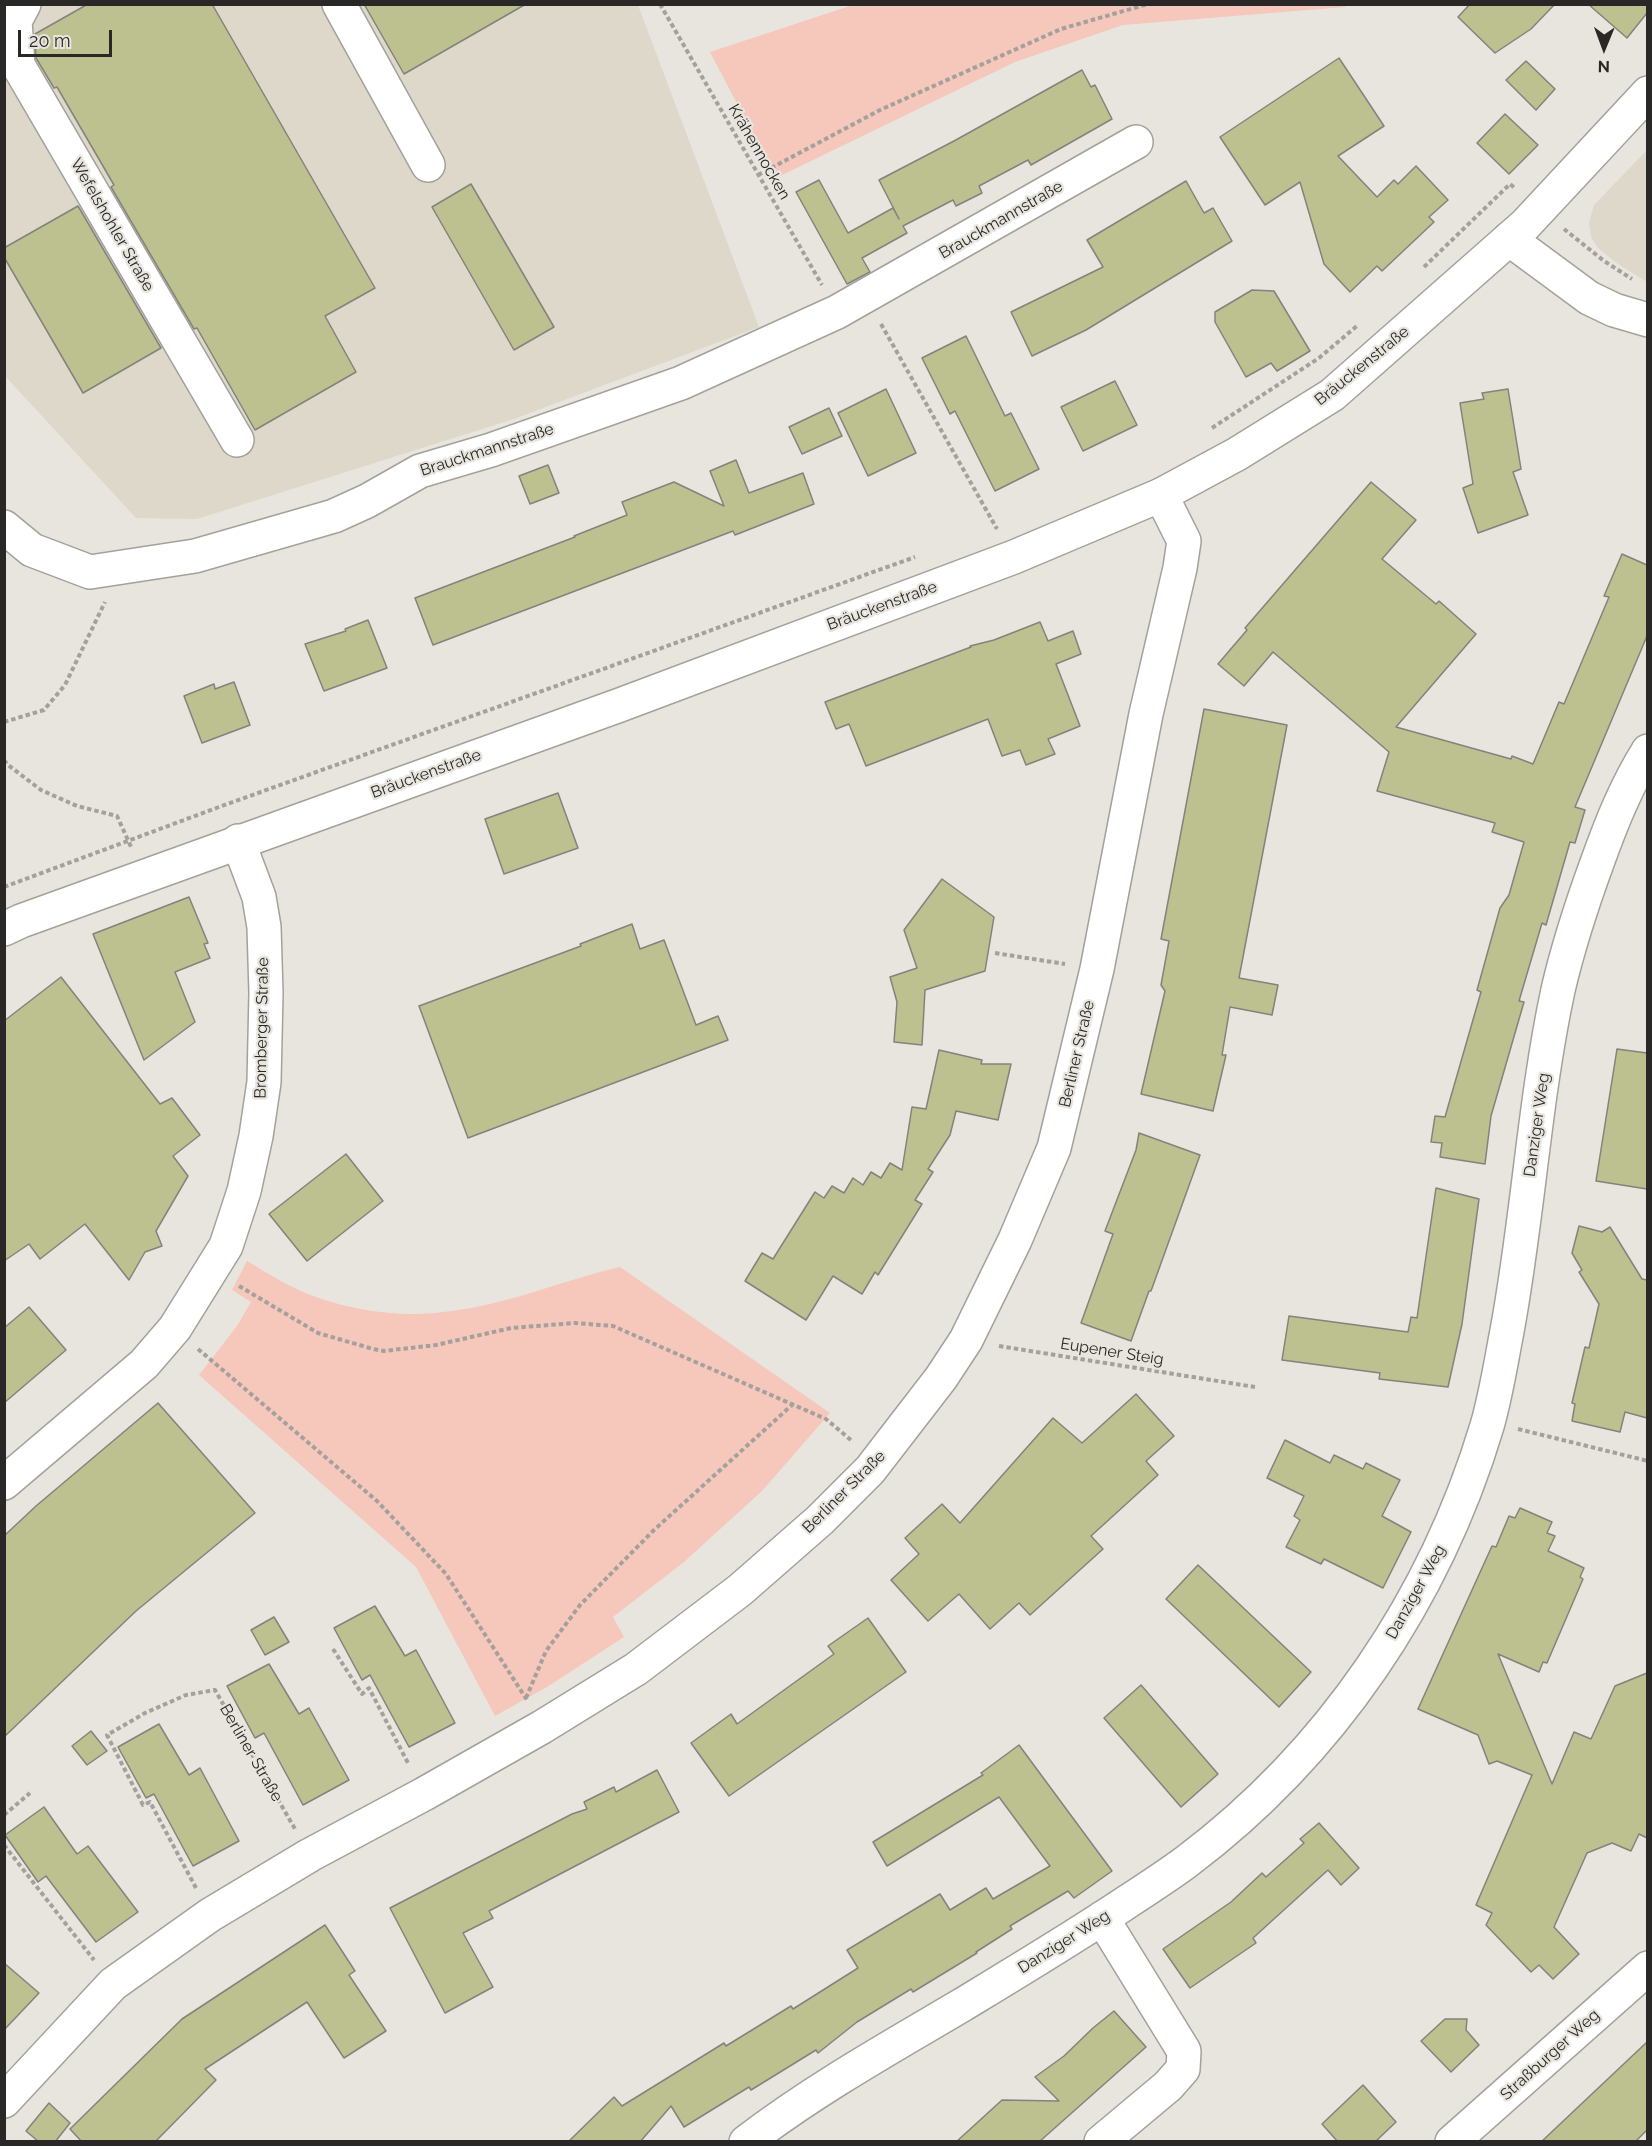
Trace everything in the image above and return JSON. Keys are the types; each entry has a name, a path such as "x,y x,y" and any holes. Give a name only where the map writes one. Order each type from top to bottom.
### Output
{"street":[{"name":"Wefelshohler Straße","path":"24,4 15,21 18,65 237,440"},
{"path":"339,4 428,165"},
{"name":"Bräuckenstraße","path":"4,929 238,841 620,705 1014,558 1161,495 1237,453 1332,395 1509,239 1647,93"},
{"name":"Brauckmannstraße","path":"4,527 32,550 90,572 195,556 333,516 367,501 420,471 490,450 681,383 837,312 1136,142"},
{"path":"1509,239 1588,298 1614,310 1647,320"},
{"name":"Berliner Straße","path":"4,2101 113,1984 210,1915 310,1855 542,1727 636,1669 740,1590 820,1520 870,1470 941,1378 966,1341 1015,1240 1054,1148 1097,969 1146,714 1176,590 1184,541 1161,495"},
{"name":"Danziger Weg","path":"746,2142 772,2122 890,2046 1102,1918 1186,1862 1239,1818 1288,1771 1354,1694 1409,1611 1448,1532 1488,1422 1514,1290 1538,1111 1558,989 1582,905 1609,830 1647,751"},
{"name":"Bromberger Straße","path":"4,1483 144,1364 175,1328 226,1246 244,1191 256,1136 264,1082 266,993 264,927 260,897 238,841"},
{"path":"1101,2142 1168,2086 1183,2069 1184,2051 1102,1918"},
{"name":"Straßburger Weg","path":"1452,2142 1647,1968"}],"path":[{"name":"Krähennocken","path":"660,4 837,312"},
{"path":"758,175 880,110 1061,29 1148,4"},
{"path":"1420,271 1510,184 1604,261 1633,280"},
{"path":"866,297 1014,558"},
{"path":"1205,432 1320,358 1361,322"},
{"path":"987,532 1007,525"},
{"path":"4,887 922,554"},
{"path":"4,722 44,710 65,686 102,611 117,567"},
{"path":"4,760 41,790 77,806 117,816 144,877"},
{"path":"995,953 1097,969"},
{"path":"235,1284 318,1333 373,1350 427,1347 511,1328 575,1323 613,1326 826,1419"},
{"name":"Eupener Steig","path":"966,1341 1255,1387"},
{"path":"212,1360 377,1501 446,1574 526,1698 546,1651 580,1605 654,1530 793,1405"},
{"path":"1488,1422 1647,1461"},
{"path":"333,1649 362,1694 369,1688 424,1794"},
{"name":"Berliner Straße","path":"210,1915 150,1802 143,1805 107,1735 145,1713 186,1695 215,1690 310,1855"},
{"path":"4,1815 30,1793"},
{"path":"4,1845 113,1984"}],"shaded area":[{"path":"5,5 638,5 759,327 514,419 197,519 136,518 5,376"},
{"path":"853,5 1348,5 1123,25 1015,62 776,178 710,52"},
{"path":"1647,150 1647,282 1598,248 1591,237 1589,223 1594,205"},
{"path":"247,1261 307,1294 366,1310 400,1314 473,1308 620,1267 830,1413 762,1491 684,1562 613,1617 624,1637 547,1687 495,1716 416,1567 199,1375 237,1326 251,1302 232,1290"}],"building":[{"path":"88,4 212,4 375,288 325,316 356,372 255,430 197,328 194,329 111,187 114,185 57,87 54,88 36,58 35,34"},
{"path":"364,4 526,4 404,74"},
{"path":"1470,4 1555,4 1531,29 1495,53 1458,17"},
{"path":"1588,4 1647,4 1647,13 1627,38"},
{"path":"1339,58 1384,126 1338,156 1377,197 1394,180 1398,184 1416,166 1448,200 1429,217 1434,222 1382,271 1377,266 1350,292 1324,264 1300,182 1265,205 1220,137"},
{"path":"1526,61 1555,89 1536,110 1506,80"},
{"path":"1082,70 1091,87 1095,85 1112,119 1031,165 1028,160 979,186 982,193 956,206 953,200 903,226 907,233 862,258 870,272 847,284 796,192 819,180 848,233 893,208 899,219 879,180"},
{"path":"1505,114 1538,145 1509,174 1477,143"},
{"path":"1186,181 1204,213 1213,208 1232,241 1086,330 1032,356 1011,312 1103,267 1087,240"},
{"path":"471,184 554,327 514,350 432,207"},
{"path":"78,206 161,348 83,393 4,257 4,248"},
{"path":"1252,290 1274,291 1310,351 1277,371 1271,363 1246,377 1215,322 1215,312"},
{"path":"966,336 1005,416 1011,413 1039,469 995,491 955,411 950,414 922,358"},
{"path":"1115,381 1137,425 1083,451 1061,407"},
{"path":"886,389 916,453 868,476 838,413"},
{"path":"1508,389 1521,469 1513,472 1528,515 1478,533 1463,488 1473,484 1460,403 1484,399 1482,393"},
{"path":"829,408 842,436 802,454 789,427"},
{"path":"736,460 749,493 803,473 814,504 735,535 733,531 433,645 415,598 627,515 622,502 674,482 724,506 710,471"},
{"path":"548,465 559,493 530,504 519,476"},
{"path":"1371,482 1416,520 1382,559 1436,604 1439,601 1476,634 1396,727 1511,759 1512,756 1533,764 1559,702 1564,704 1609,597 1604,596 1622,554 1647,565 1647,636 1575,807 1585,810 1575,843 1570,842 1546,925 1542,923 1519,1001 1524,1002 1491,1116 1485,1164 1440,1157 1442,1143 1431,1142 1435,1116 1445,1117 1481,992 1477,990 1500,908 1509,895 1524,842 1492,832 1495,823 1377,791 1389,752 1273,652 1244,686 1218,664 1247,630 1245,628"},
{"path":"368,620 387,668 324,691 305,644 346,631 345,629"},
{"path":"1040,622 1048,641 1073,631 1081,654 1056,664 1080,726 1048,739 1055,754 1026,765 1020,750 1002,756 988,719 866,766 849,724 836,729 825,702 970,646 994,640"},
{"path":"234,682 250,725 202,743 184,696 214,684 215,689"},
{"path":"1204,709 1287,725 1239,978 1278,985 1272,1015 1230,1007 1222,1055 1226,1055 1213,1111 1141,1094 1165,991 1161,985 1169,941 1161,939"},
{"path":"558,793 578,848 504,874 485,819"},
{"path":"942,879 994,917 985,971 925,990 922,1045 894,1042 897,1002 890,977 917,968 904,930"},
{"path":"189,897 208,943 204,944 210,958 175,972 195,1022 144,1060 93,934"},
{"path":"632,924 640,949 664,940 696,1025 718,1016 728,1040 468,1138 419,1006 581,946 580,944"},
{"path":"61,977 160,1104 172,1098 200,1135 173,1156 188,1176 156,1231 162,1246 145,1252 129,1280 85,1224 40,1259 29,1244 4,1261 4,1021"},
{"path":"1617,1049 1647,1053 1647,1189 1596,1181"},
{"path":"939,1050 982,1060 981,1064 1011,1064 998,1120 956,1111 950,1135 928,1169 933,1172 915,1200 922,1204 878,1275 875,1272 862,1294 833,1276 806,1320 745,1281 762,1253 773,1259 815,1192 824,1198 832,1186 844,1193 853,1178 863,1185 871,1172 881,1178 890,1163 902,1170 912,1107 926,1109"},
{"path":"1139,1133 1200,1155 1131,1341 1081,1323 1113,1234 1105,1231 1136,1150"},
{"path":"346,1154 383,1201 307,1261 269,1214"},
{"path":"1436,1188 1479,1199 1462,1324 1448,1387 1379,1379 1380,1373 1282,1360 1289,1316 1408,1332 1411,1317 1417,1318"},
{"path":"1579,1226 1602,1232 1610,1227 1642,1279 1647,1280 1647,1418 1625,1412 1620,1432 1572,1421 1575,1404 1572,1403 1585,1347 1589,1348 1599,1304 1579,1272 1582,1270 1572,1253"},
{"path":"29,1307 66,1350 4,1403 4,1328"},
{"path":"1136,1394 1174,1436 1146,1461 1158,1475 1091,1536 1103,1549 1030,1615 1019,1603 990,1629 959,1594 928,1621 891,1580 919,1554 905,1538 942,1504 960,1523 1053,1418 1082,1443"},
{"path":"158,1403 255,1513 136,1611 4,1737 4,1536"},
{"path":"1285,1440 1330,1463 1334,1455 1363,1469 1366,1463 1400,1480 1382,1516 1411,1532 1383,1588 1324,1559 1321,1564 1286,1547 1300,1520 1294,1516 1304,1496 1267,1478"},
{"path":"1520,1508 1552,1522 1547,1533 1555,1536 1548,1551 1584,1568 1580,1577 1583,1579 1547,1663 1543,1662 1539,1672 1498,1654 1552,1784 1574,1732 1591,1739 1615,1686 1647,1673 1647,1838 1639,1834 1631,1851 1612,1843 1587,1853 1554,1927 1579,1954 1553,1979 1539,1965 1531,1972 1486,1925 1492,1913 1476,1905 1532,1775 1497,1761 1489,1764 1478,1735 1418,1709 1492,1546 1496,1547 1509,1516 1515,1518"},
{"path":"1198,1565 1311,1672 1279,1707 1166,1599"},
{"path":"375,1606 405,1656 416,1650 455,1723 409,1747 370,1675 362,1680 334,1628"},
{"path":"274,1617 289,1642 265,1655 251,1630"},
{"path":"868,1618 906,1672 729,1796 691,1743 731,1714 737,1724 834,1654 828,1646"},
{"path":"269,1664 299,1714 309,1708 349,1780 303,1805 264,1733 255,1738 227,1686"},
{"path":"1141,1685 1218,1774 1181,1807 1104,1718"},
{"path":"159,1724 189,1775 200,1768 239,1841 193,1866 154,1794 146,1798 118,1747"},
{"path":"91,1731 107,1751 87,1765 72,1746"},
{"path":"1019,1745 1112,1871 1074,1898 1068,1891 1010,1926 1012,1929 977,1953 913,1992 911,1989 857,2022 818,2053 816,2050 751,2090 749,2087 684,2127 671,2106 640,2142 568,2142 614,2097 622,2106 724,2043 726,2046 791,2006 793,2009 858,1968 847,1950 940,1894 950,1910 986,1888 993,1899 1050,1866 999,1797 887,1866 873,1842 983,1775 981,1773"},
{"path":"657,1770 679,1812 489,1911 493,1918 463,1933 493,1987 445,2013 390,1908 572,1814 587,1809 584,1802 614,1787 616,1792"},
{"path":"44,1807 77,1854 88,1846 138,1912 96,1942 46,1876 38,1882 5,1835"},
{"path":"1319,1823 1359,1868 1341,1885 1328,1870 1253,1938 1256,1943 1190,1988 1163,1949 1231,1902 1262,1873 1266,1877 1304,1843 1300,1839"},
{"path":"325,1925 355,1971 349,1975 386,2031 344,2058 307,2002 205,2069 216,2080 155,2142 82,2142 70,2129 182,2019"},
{"path":"4,1963 39,1993 4,2030"},
{"path":"1114,2011 1146,2047 1039,2142 956,2142 1002,2100 1059,2101 1035,2077 1064,2056"},
{"path":"1445,2019 1467,2019 1466,2030 1479,2045 1451,2072 1421,2041"},
{"path":"1647,2042 1647,2130 1635,2142 1541,2142"},
{"path":"1363,2085 1396,2122 1375,2142 1338,2142 1322,2124"},
{"path":"49,2103 70,2123 55,2142 39,2142 26,2131"}]}
